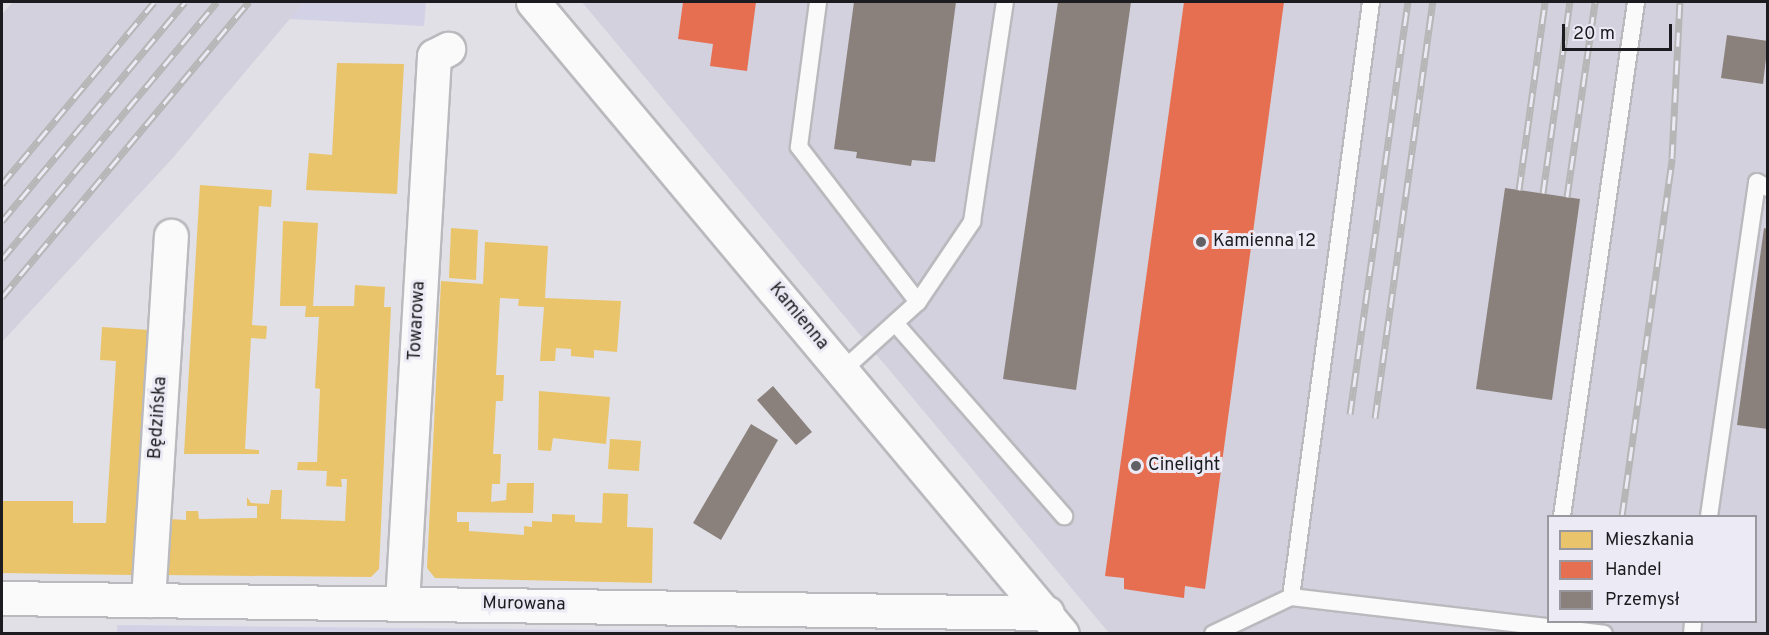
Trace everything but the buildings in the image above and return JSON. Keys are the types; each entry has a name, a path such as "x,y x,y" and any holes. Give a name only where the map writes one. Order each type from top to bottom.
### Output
{"street":[{"name":"Kamienna","path":"533,2 1055,623"},
{"name":"Towarowa","path":"402,603 434,56 448,49"},
{"name":"Będzińska","path":"148,600 171,236"},
{"name":"Murowana","path":"2,598 402,603 1055,623"}],"lane":[{"path":"818,2 799,147 918,302"},
{"path":"843,370 918,302 972,222 1005,2"},
{"path":"1290,597 1371,2"},
{"path":"1562,515 1636,2"},
{"path":"1709,515 1757,182 1767,188"},
{"path":"895,323 1064,516"},
{"path":"1213,633 1290,597 1547,620"},
{"path":"1560,623 1604,633"}],"shaded area":[{"path":"13,2 304,2 171,160 2,342 2,14"},
{"path":"304,2 426,2 424,26 289,19"},
{"path":"582,2 1767,2 1767,633 1109,633"},
{"path":"117,625 898,633 117,634"}],"railway":[{"path":"2,184 154,2"},
{"path":"2,221 185,2"},
{"path":"2,259 217,2"},
{"path":"2,297 249,2"},
{"path":"1350,414 1408,2"},
{"path":"1375,418 1433,2"},
{"path":"1519,190 1545,2"},
{"path":"1543,193 1570,2"},
{"path":"1567,197 1595,2"},
{"path":"1622,515 1672,158 1680,2"}],"place":[{"name":"Kamienna 12","path":"1201,242"},
{"name":"Cinelight","path":"1136,466"}]}
